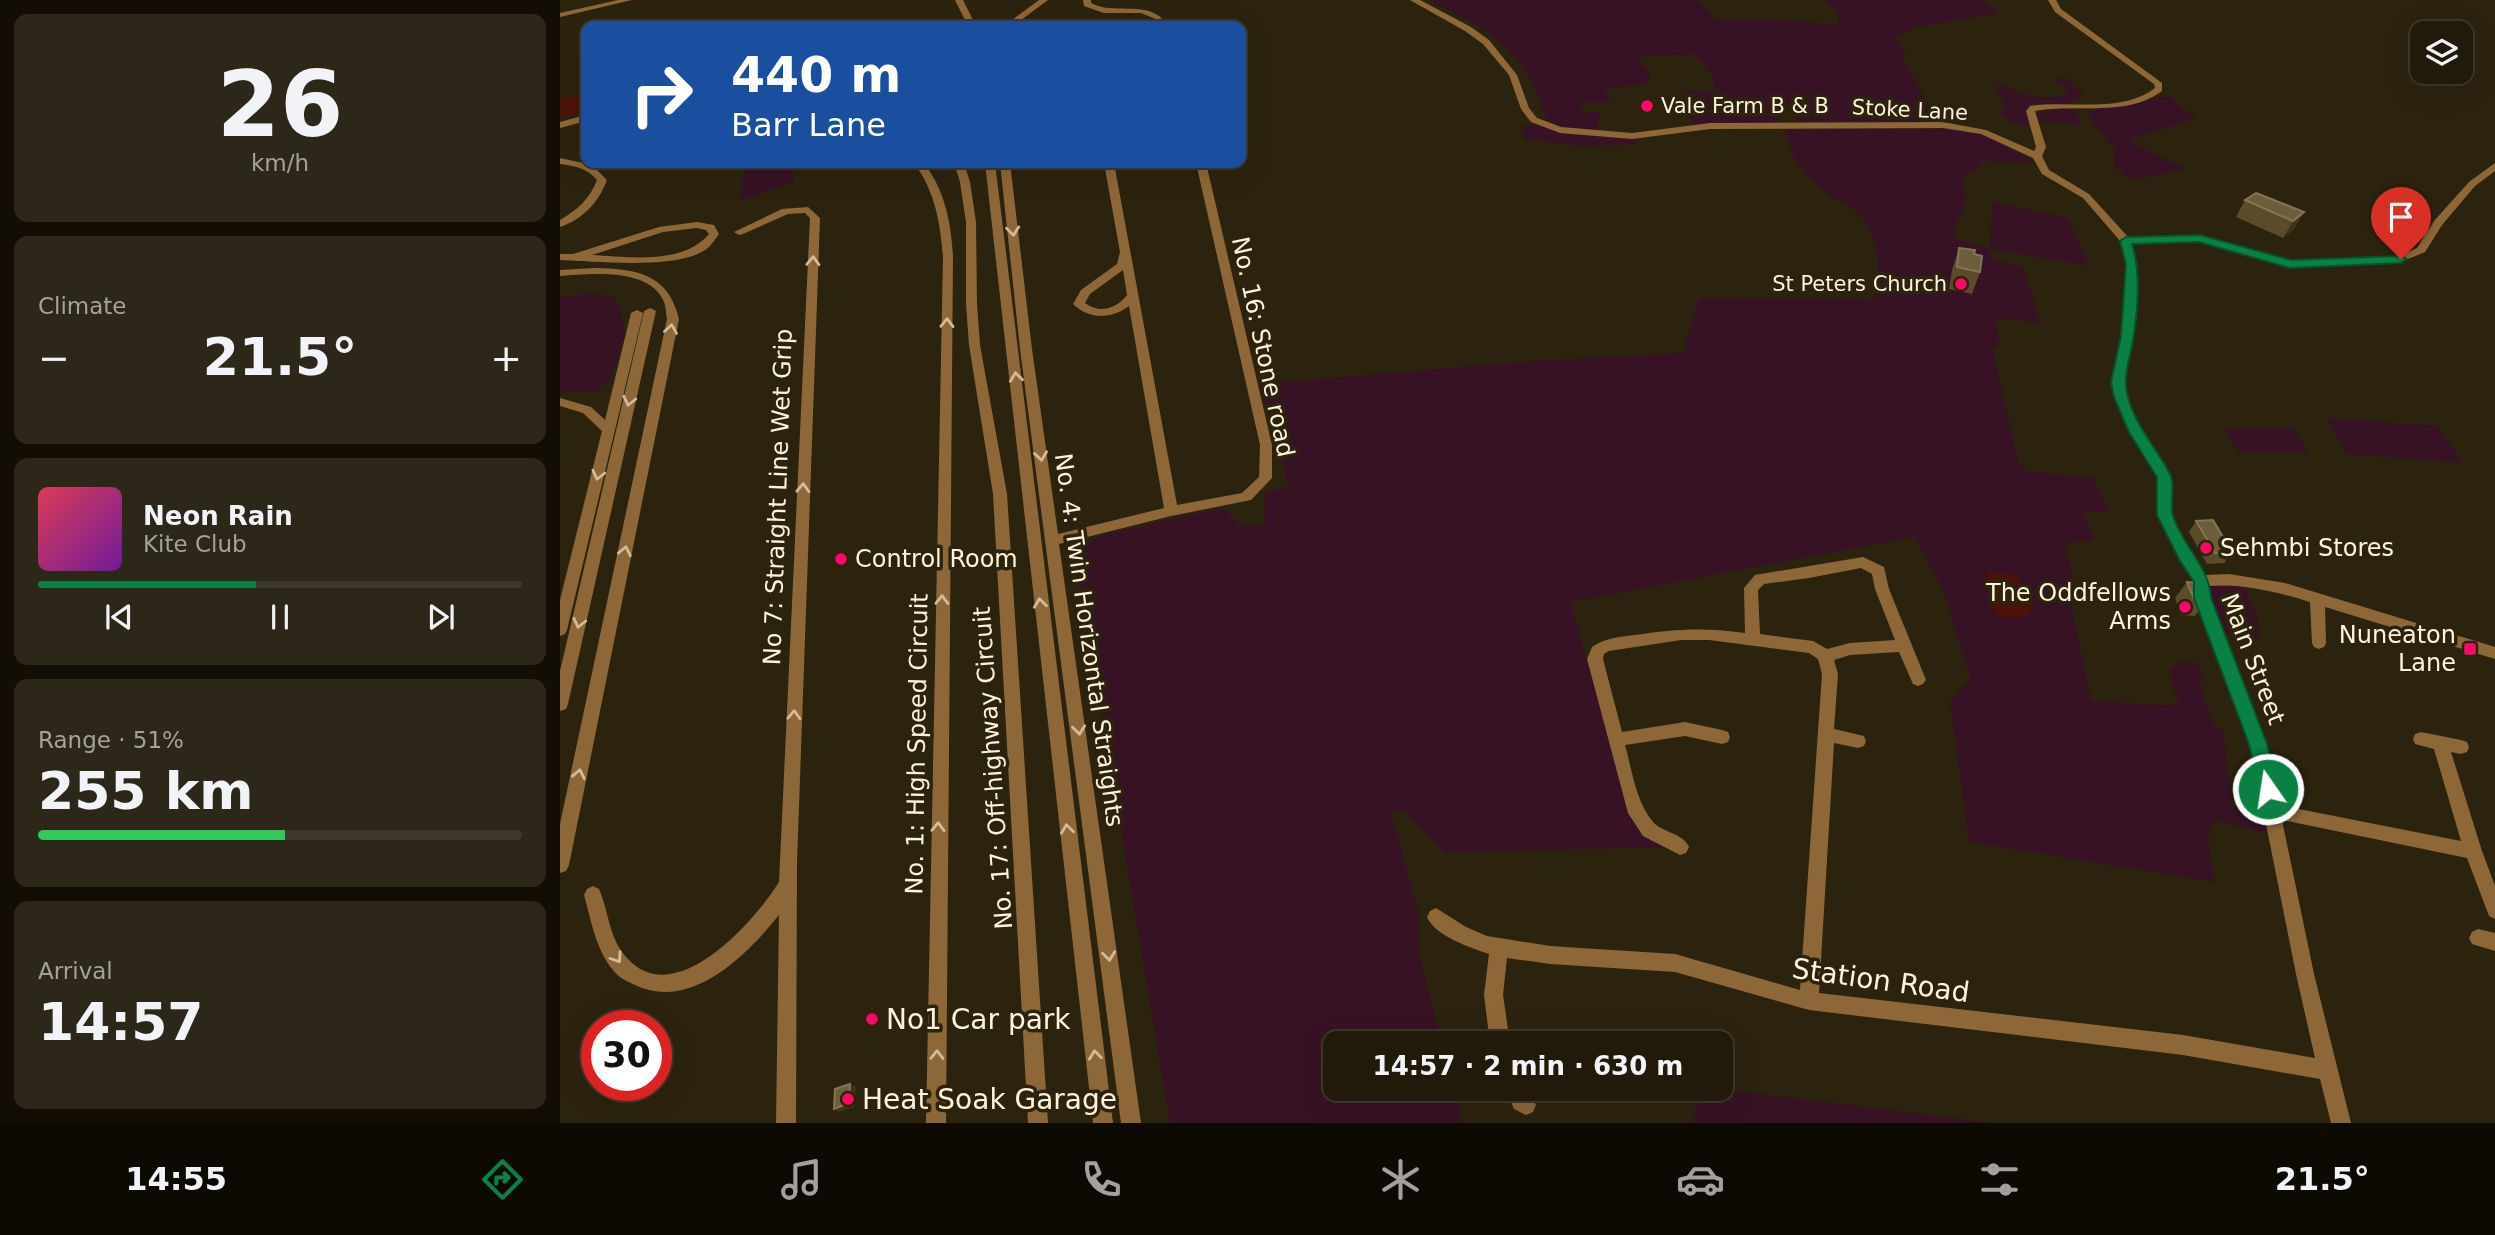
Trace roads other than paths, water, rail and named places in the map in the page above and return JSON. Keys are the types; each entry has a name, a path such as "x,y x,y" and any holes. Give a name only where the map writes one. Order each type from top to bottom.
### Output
{"street":[{"path":"560,15 628,0"},
{"path":"959,0 970,21"},
{"path":"1015,21 1044,0"},
{"path":"1087,0 1087,4 1096,9 1139,10 1157,21"},
{"path":"1153,0 1159,21"},
{"name":"Stoke Lane","path":"1414,0 1468,29 1486,42 1513,75 1525,108 1534,120 1560,130 1632,135 1710,126 1942,125 1983,132 2037,156"},
{"path":"2052,0 2058,10 2158,83 2160,89 2157,93 2135,102 2033,108 2030,111 2042,147 2037,156 2045,172 2086,196 2126,241 2200,239 2290,264 2401,259 2421,250 2438,223 2472,184 2495,166"},
{"path":"560,125 581,119"},
{"path":"560,134 581,129"},
{"path":"560,161 581,164"},
{"path":"560,224 586,207 599,193 602,180 596,170 591,168"},
{"name":"No. 1: High Speed Circuit","path":"923,168 929,176 941,206 948,256 936,1123"},
{"name":"No. 17: Off-highway Circuit","path":"960,168 970,220 972,321 977,375 993,441 1000,494 1038,1123"},
{"name":"No. 4: Twin Horizontal Straights","path":"991,168 1103,1123"},
{"name":"No. 4: Twin Horizontal Straights","path":"1006,168 1026,349 1131,1123"},
{"path":"1052,541 1171,511 1110,168"},
{"name":"No. 16: Stone road","path":"1171,511 1245,497 1262,484 1267,472 1266,444 1202,168"},
{"name":"No 7: Straight Line Wet Grip","path":"739,232 786,211 808,210 815,218 788,863 786,1123"},
{"path":"560,257 671,259 692,253 709,244 713,230 697,224 679,225 575,257"},
{"name":"Main Street","path":"2126,241 2132,264 2119,390 2129,418 2165,477 2163,508 2167,521 2186,559 2202,580 2203,598 2258,744 2305,974 2341,1123"},
{"path":"1123,245 1122,265 1085,292 1079,304 1088,311 1109,312 1123,307 1132,296"},
{"path":"560,274 605,271 643,277 665,292 673,309 673,319 560,865"},
{"path":"560,630 608,430 643,312 560,704"},
{"path":"560,402 587,410 608,430"},
{"path":"1753,640 1753,583 1760,579 1863,562 1879,572 1882,589 1918,680"},
{"path":"2202,580 2216,578 2254,582 2317,598 2495,653"},
{"path":"2317,598 2319,643"},
{"path":"1680,847 1649,830 1634,808 1595,659 1597,651 1606,645 1681,634 1709,634 1813,648 1825,656 1830,674 1828,735 1809,1001"},
{"path":"1825,656 1850,649 1906,645"},
{"path":"1618,739 1685,729 1722,737"},
{"path":"1828,735 1858,741"},
{"path":"2421,739 2460,747"},
{"path":"2441,744 2473,851 2495,910"},
{"path":"2273,811 2473,851"},
{"name":"No 7: Straight Line Wet Grip","path":"593,895 603,934 626,971 640,979 654,982 676,981 712,968 750,937 777,905 786,886 788,863"},
{"name":"Station Road","path":"1436,917 1457,933 1501,947 1675,963 1769,992 1809,1001 2183,1045 2328,1070"},
{"path":"1498,1031 1492,987 1493,966 1501,947"}],"place":[{"name":"Vale Farm B & B","path":"1647,106"},
{"name":"St Peters Church","path":"1961,284"},
{"name":"Sehmbi Stores","path":"2206,548"},
{"name":"Control Room","path":"841,559"},
{"name":"The Oddfellows Arms","path":"2185,607"},
{"name":"Nuneaton Lane","path":"2470,649"},
{"name":"No1 Car park","path":"872,1019"},
{"name":"Heat Soak Garage","path":"848,1099"}]}
